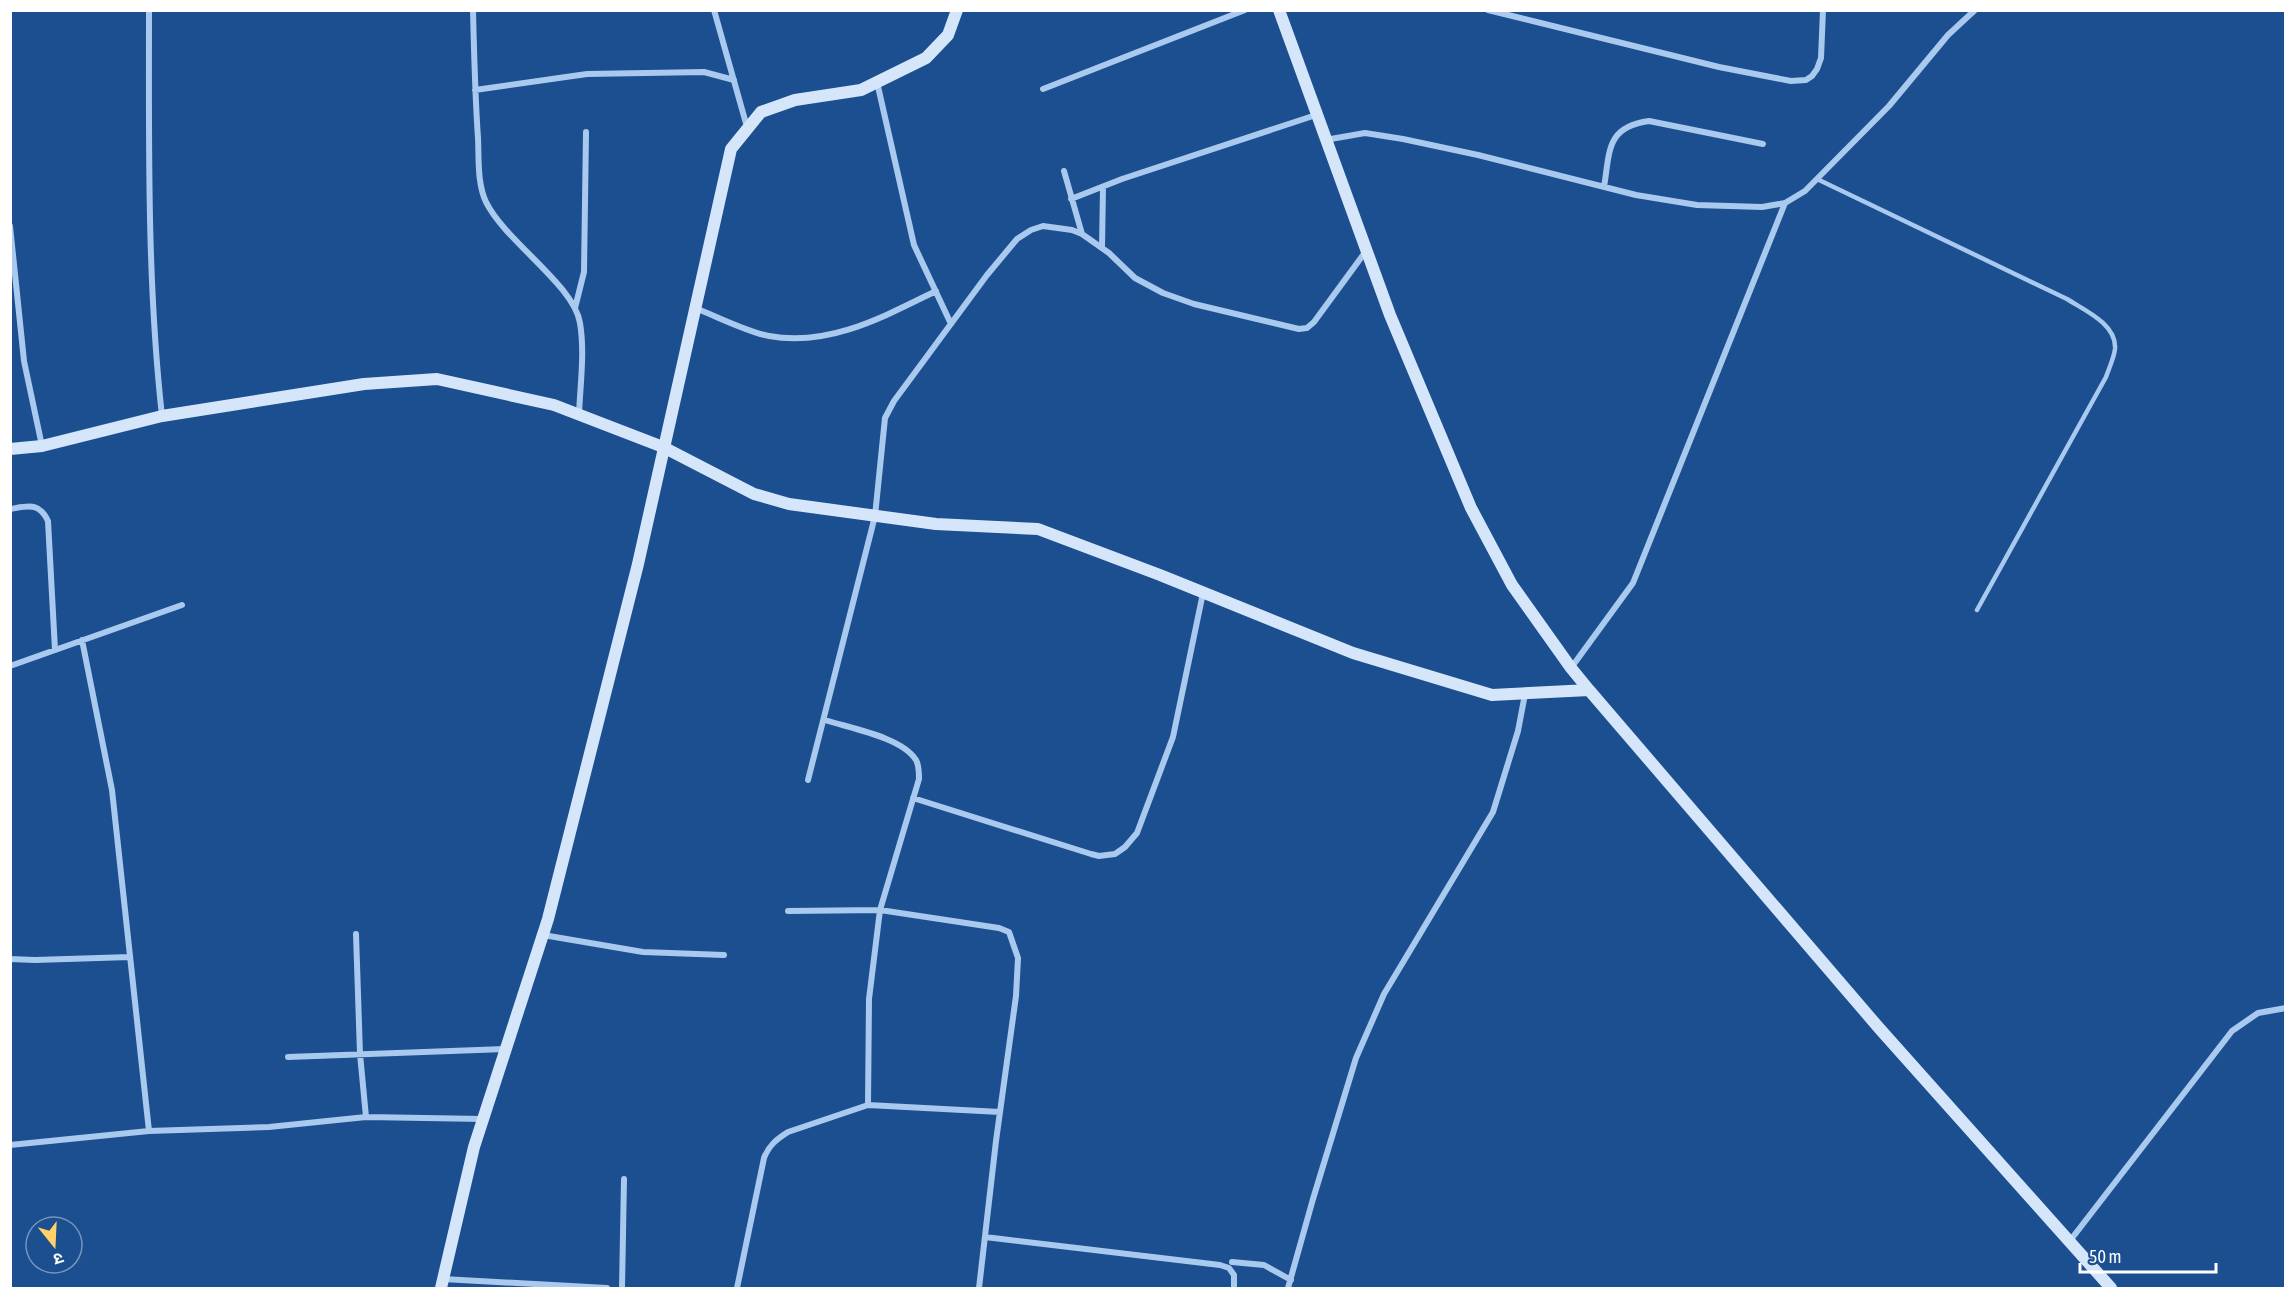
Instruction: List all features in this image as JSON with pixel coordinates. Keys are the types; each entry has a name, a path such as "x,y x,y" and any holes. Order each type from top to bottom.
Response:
{"street":[{"path":"149,10 149,251 155,352 162,416"},
{"path":"473,10 479,172 485,200 499,222 560,288 575,308 580,323 581,342 579,415"},
{"path":"714,10 748,128"},
{"path":"1043,89 1245,10"},
{"path":"1278,10 1390,315 1471,508 1512,585 1589,690 1879,1028 2111,1288"},
{"path":"1488,10 1719,67 1791,81 1806,80 1817,69 1821,58 1823,10"},
{"path":"1325,140 1365,133 1403,139 1478,155 1636,195 1697,206 1762,207 1785,203 1805,191 1888,106 1948,35 1975,10"},
{"path":"607,1288 442,1284 474,1147 542,935 638,564 731,149 760,112 795,100 861,90 926,58 948,35 960,12"},
{"path":"475,90 587,74 704,72 734,80"},
{"path":"877,82 914,245 951,324"},
{"path":"1071,199 1316,115"},
{"path":"1604,187 1612,143 1621,129 1633,123 1648,121 1762,144"},
{"path":"575,308 584,272 586,132"},
{"path":"1064,171 1082,234"},
{"path":"1102,248 1103,187"},
{"path":"1571,668 1633,583 1785,203"},
{"path":"10,226 24,361 42,446"},
{"path":"808,780 875,516 885,418 894,401 1017,239 1043,226 1072,230 1102,248 1135,278 1163,293 1194,304 1299,329 1307,328 1314,322 1366,250"},
{"path":"695,308 768,336 810,339 845,332 936,291"},
{"path":"10,449 42,446 162,416 364,384 437,379 554,405 663,447 754,494 789,504 936,524 1038,529 1203,592 1353,653 1492,695 1589,690"},
{"path":"10,509 38,507 48,521 55,650"},
{"path":"913,798 1099,856 1115,854 1125,847 1137,833 1173,737 1203,592"},
{"path":"10,666 182,605"},
{"path":"82,640 112,790 149,1131"},
{"path":"1288,1288 1312,1199 1356,1058 1384,994 1493,812 1518,731 1526,693"},
{"path":"825,720 886,739 905,748 916,760 918,768 919,779 880,910 869,999 868,1105"},
{"path":"788,911 880,910 999,928 1009,932 1018,958 1016,996 979,1288"},
{"path":"356,934 360,1054 366,1117"},
{"path":"542,935 643,952 724,955"},
{"path":"10,959 130,957"},
{"path":"2069,1242 2232,1031 2258,1013 2286,1008"},
{"path":"288,1057 505,1049"},
{"path":"737,1288 764,1158 769,1147 788,1132 868,1105 1000,1112"},
{"path":"10,1145 149,1131 269,1127 366,1117 483,1119"},
{"path":"622,1288 624,1179"},
{"path":"985,1237 1220,1265 1229,1268 1234,1275 1234,1288"},
{"path":"1232,1262 1264,1265 1291,1280"}],"lane":[{"path":"1816,179 2067,299 2096,316 2113,337 2115,349 2106,377 1977,610"}]}
